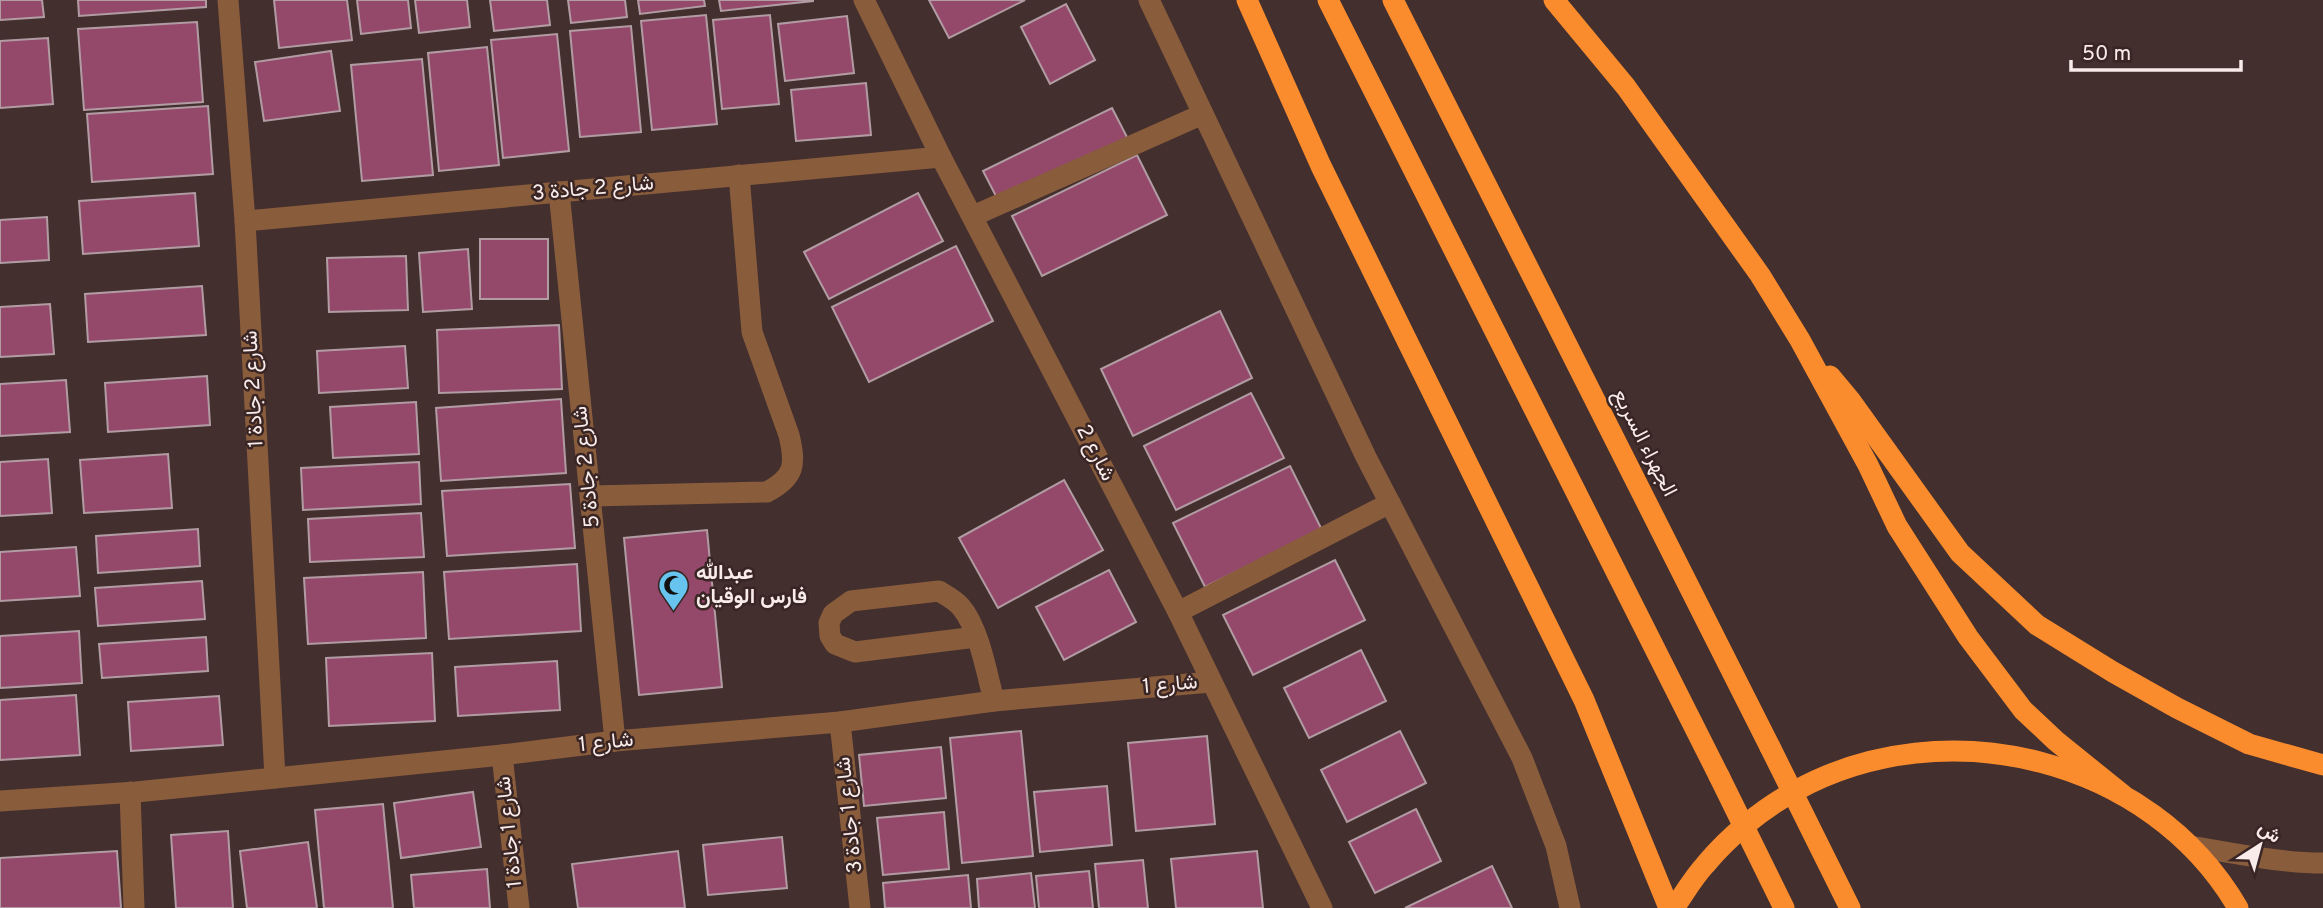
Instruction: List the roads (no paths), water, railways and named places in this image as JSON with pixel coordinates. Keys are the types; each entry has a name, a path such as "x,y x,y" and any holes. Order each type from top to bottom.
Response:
{"highway":[{"path":"1247,0 1321,166 1584,700 1671,908 1705,864 1747,824 1795,791 1849,767 1906,753 1965,750 2023,756 2079,774 2123,795 2144,808 2190,846 2229,891 2238,908"},
{"path":"1328,0 1784,908"},
{"name":"الجهراء السريع","path":"1393,0 1850,908"},
{"path":"1554,0 1626,87 1760,275 1800,340 1868,465 1897,526 1968,637 2023,710 2056,741 2123,795"},
{"path":"1800,340 1850,400 1960,553 2037,625 2177,708 2249,744 2323,765"}],"street":[{"name":"شارع 2 جادة 1","path":"228,0 246,221 275,778"},
{"name":"شارع 2","path":"864,0 941,157 1178,612 1322,908"},
{"path":"1149,0 1390,503 1522,758 1556,846 1570,908"},
{"path":"973,216 1203,114"},
{"name":"شارع 2 جادة 3","path":"246,221 941,157"},
{"path":"591,496 767,492 783,483 792,471 793,452 789,435 752,332 739,175"},
{"name":"شارع 2 جادة 5","path":"559,192 615,741"},
{"path":"1178,612 1390,503"},
{"path":"976,637 855,652 835,644 830,636 829,623 833,614 851,601 939,592 961,606 968,616 976,637 994,701"},
{"name":"شارع 1","path":"0,801 275,778 615,741 840,722 994,701 1211,682"},
{"name":"شارع 1 جادة 3","path":"840,722 860,908"},
{"name":"شارع 1 جادة 1","path":"502,755 519,908"},
{"path":"130,792 134,908"},
{"path":"2190,846 2303,863 2323,863"}],"place":[{"name":"عبدالله فارس الوقيان","path":"673,612"}]}
